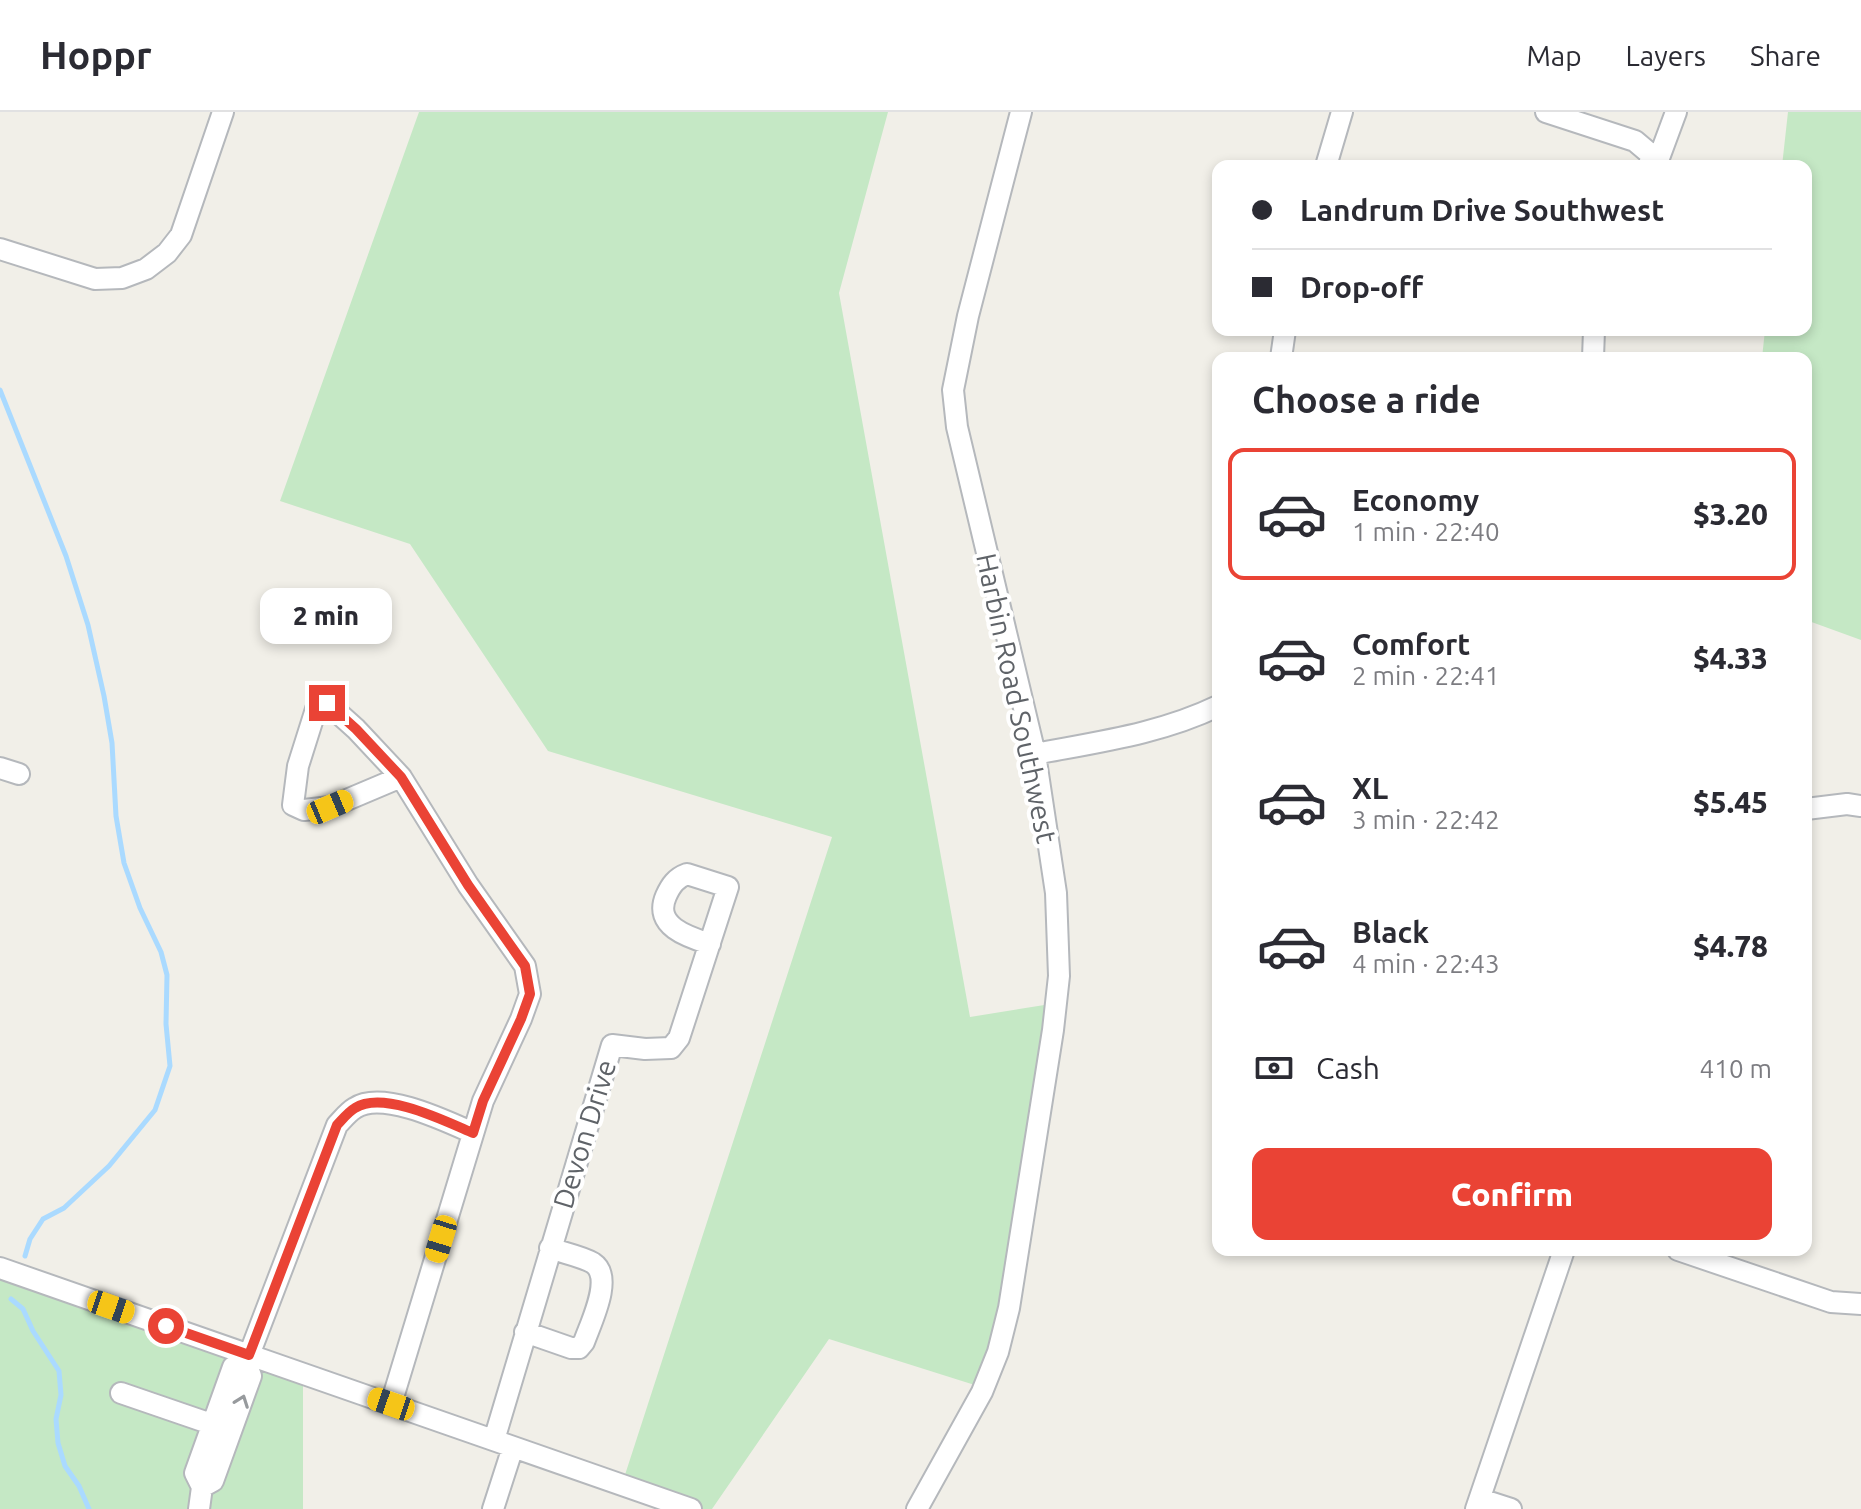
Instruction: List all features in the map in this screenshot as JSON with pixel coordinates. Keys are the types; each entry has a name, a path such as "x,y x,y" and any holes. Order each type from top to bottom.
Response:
{"street":[{"path":"0,249 95,279 122,278 146,269 167,253 181,235 223,112"},
{"name":"Harbin Road Southwest","path":"917,1509 982,1392 998,1352 1009,1308 1059,976 1056,893 1035,754 957,427 953,390 968,316 1021,112"},
{"path":"1328,160 1342,112"},
{"path":"1546,112 1635,141 1652,160"},
{"path":"1657,160 1676,112"},
{"path":"391,1404 483,1101 530,994 525,966 468,885 401,777 327,703 316,709 298,766 293,805 304,810 330,807 401,777"},
{"path":"1035,754 1149,732 1193,719 1212,709"},
{"path":"1812,808 1847,804 1861,806"},
{"name":"Devon Drive","path":"493,1509 525,1332 612,1045 671,1048 679,1038 710,944"},
{"path":"199,1509 202,1487 195,1473 222,1427 233,1367 247,1359 337,1125 356,1107 378,1101 426,1113 473,1133"},
{"path":"525,1332 579,1348 584,1342 603,1284 598,1268 592,1262 550,1248"},
{"path":"1511,1509 1478,1504 1562,1256"},
{"path":"1696,1256 1831,1302 1861,1304"},
{"path":"0,1268 247,1359 391,1404 691,1509"},
{"path":"121,1393 222,1427"}],"green space":[{"path":"419,112 888,112 839,293 970,1017 1057,1003 1006,1342 981,1387 829,1339 712,1509 703,1509 623,1481 832,837 548,751 410,544 280,501"},
{"path":"1788,112 1861,112 1861,640 1812,622 1812,352 1763,352 1764,336 1812,336 1812,160 1783,160"},
{"path":"0,1264 303,1373 303,1509 0,1509"}],"waterway":[{"path":"0,390 66,556 88,625 112,743 116,816 124,863 140,908 161,952 167,975 166,1024 170,1066 155,1110 109,1166 64,1208 43,1219 30,1239 25,1256"},
{"path":"11,1299 23,1309 59,1371 58,1443 65,1466 79,1486 89,1509"}],"route":[{"path":"166,1326 249,1355 337,1125 356,1107 378,1101 426,1113 473,1133 483,1101 530,994 525,966 468,885 401,777 327,703"}]}
